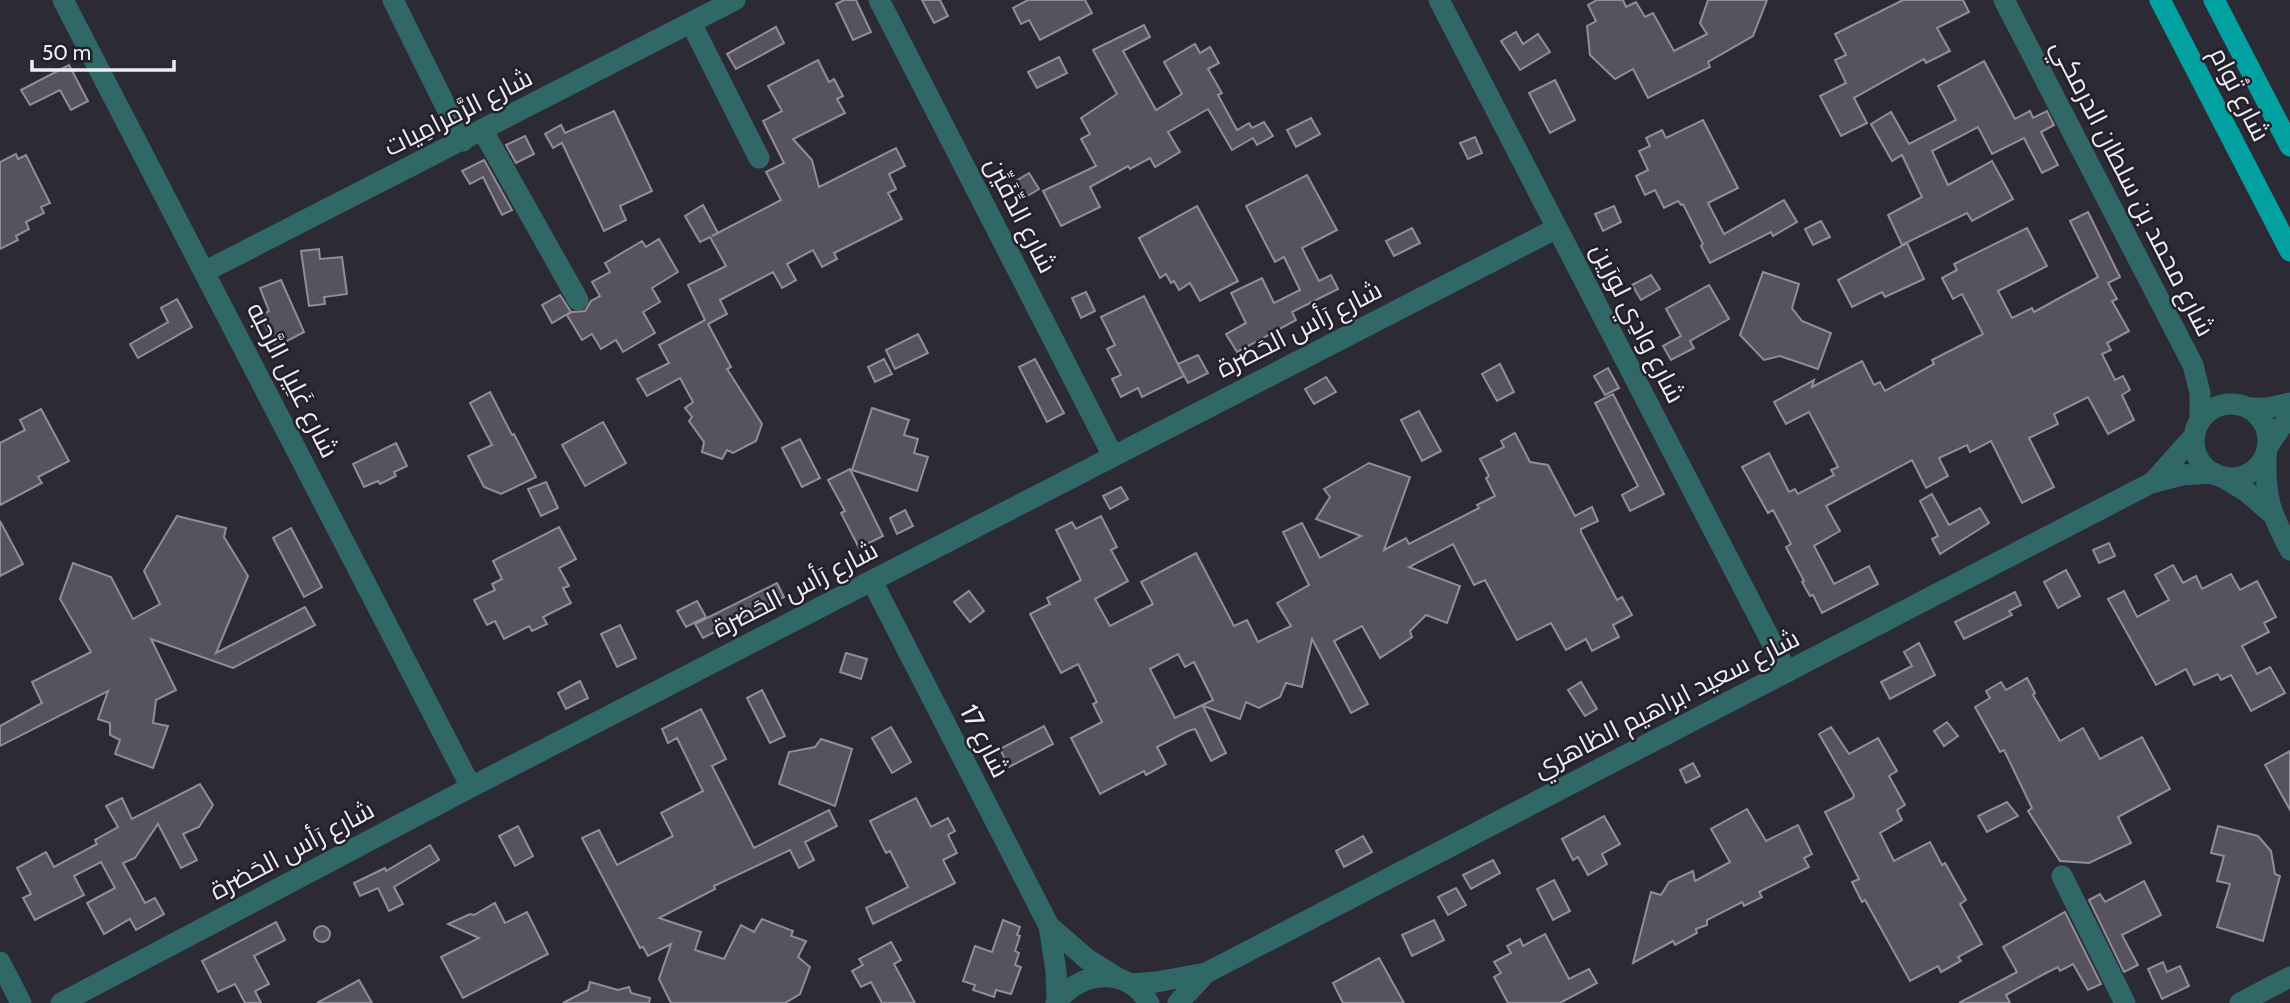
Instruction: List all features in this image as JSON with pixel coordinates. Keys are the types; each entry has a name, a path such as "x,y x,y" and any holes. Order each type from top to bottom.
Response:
{"main road":[{"name":"شارع تُوام","path":"2160,0 2289,250"},
{"name":"شارع تُوام","path":"2214,0 2290,146"}],"street":[{"name":"شارع غَلِيل الرَّحبه","path":"63,0 206,271 471,788"},
{"path":"393,0 463,141"},
{"name":"شارع الرَّمرامِيات","path":"206,271 735,0"},
{"name":"شارع الدِّفَيِّن","path":"879,0 1113,456"},
{"name":"شارع وادِي لورَين","path":"1439,0 1787,672"},
{"name":"شارع محمد بن سلطان الدرمكي","path":"2004,0 2193,365 2200,393 2197,428"},
{"path":"2225,0 2231,32"},
{"path":"691,23 759,158"},
{"path":"483,131 578,300"},
{"name":"شارع رَأس الحَضرة","path":"61,1003 471,788 1557,228"},
{"name":"شارع محمد بن سلطان الدرمكي","path":"2193,365 2215,387 2244,406"},
{"path":"2270,512 2247,492 2218,475 2198,457 2195,446 2197,428 2218,406 2268,408 2290,403"},
{"path":"2244,406 2257,414 2268,434 2266,483 2270,512 2290,550"},
{"path":"2218,475 2232,478 2252,471 2281,427 2290,419"},
{"name":"شارع سعيد ابراهيم الظاهري","path":"2151,483 2174,460 2197,428"},
{"name":"شارع سعيد ابراهيم الظاهري","path":"1057,1002 1065,991 1076,983 1102,975 1124,980 1156,982 1206,973 2151,483 2182,475 2218,475"},
{"name":"شارع 17","path":"872,581 1049,926 1056,971 1057,1002"},
{"path":"2062,876 2125,1003"},
{"name":"شارع 17","path":"1049,926 1081,954 1144,995 1149,1003"},
{"path":"0,962 22,1003"},
{"name":"شارع سعيد ابراهيم الظاهري","path":"1178,1003 1206,973"},
{"path":"2240,1003 2290,977"}],"building":[{"path":"844,0 856,0 871,32 853,40 836,4"},
{"path":"922,0 940,0 948,16 934,23"},
{"path":"1028,0 1085,0 1092,13 1040,40 1029,20 1021,24 1013,8"},
{"path":"1597,0 1623,0 1626,7 1636,2 1645,17 1653,13 1674,51 1707,34 1700,23 1708,0 1767,0 1753,36 1708,62 1710,67 1648,98 1633,69 1615,79 1590,55 1587,26 1596,21 1588,5"},
{"path":"1903,0 1963,0 1969,12 1937,28 1950,51 1926,63 1924,59 1854,98 1867,123 1841,136 1820,96 1846,83 1835,60 1846,55 1835,34"},
{"path":"1144,25 1150,37 1123,51 1156,110 1182,94 1164,62 1195,44 1200,53 1210,47 1219,63 1208,69 1222,93 1218,95 1237,130 1249,123 1252,128 1264,122 1273,136 1257,145 1253,138 1232,150 1208,109 1168,132 1180,152 1155,167 1150,158 1130,169 1128,166 1090,187 1100,207 1061,226 1043,191 1096,166 1081,139 1090,134 1081,118 1117,94 1093,50"},
{"path":"776,27 784,43 736,69 727,54"},
{"path":"1516,32 1523,44 1538,34 1550,52 1520,70 1501,41"},
{"path":"1059,57 1067,73 1037,88 1028,72"},
{"path":"818,60 829,82 834,79 843,96 837,99 845,113 793,139 812,160 819,187 896,148 905,166 889,174 896,189 888,193 902,219 834,253 837,259 822,267 813,250 787,264 796,280 782,288 773,272 720,300 727,314 708,324 731,367 727,369 762,424 756,441 733,453 727,450 722,459 702,452 704,442 689,421 692,417 685,408 693,402 680,378 647,396 637,379 669,363 659,345 705,320 688,285 726,266 710,237 700,242 685,216 703,205 718,233 781,200 766,172 784,163 763,121 782,111 768,86"},
{"path":"1984,61 2015,119 2030,111 2033,118 2047,111 2054,125 2041,132 2058,165 2042,173 2024,138 1992,154 1978,127 1932,151 1948,185 1992,161 2013,199 1972,221 1967,213 1902,245 1888,215 1922,197 1902,155 1892,161 1871,124 1891,112 1909,144 1956,120 1938,86"},
{"path":"69,65 88,101 71,110 60,90 30,105 21,90"},
{"path":"1555,80 1575,120 1550,133 1529,93"},
{"path":"614,111 652,191 620,206 626,220 604,231 562,143 553,148 545,134 561,125 565,133"},
{"path":"1311,118 1320,134 1296,147 1287,130"},
{"path":"1703,120 1738,188 1708,203 1724,234 1784,200 1797,222 1773,236 1771,232 1710,263 1683,204 1678,201 1664,208 1655,190 1645,195 1636,176 1648,170 1639,151 1650,146 1646,138 1662,130 1666,138"},
{"path":"525,136 534,154 516,163 506,145"},
{"path":"1475,137 1482,153 1468,159 1460,143"},
{"path":"16,154 18,159 26,155 50,203 41,207 44,213 26,222 29,229 16,236 18,240 0,249 0,162"},
{"path":"484,160 512,210 502,215 483,177 470,184 462,171"},
{"path":"1029,173 1039,189 1026,197 1016,181"},
{"path":"1307,175 1337,230 1302,248 1319,281 1331,275 1338,289 1292,312 1296,320 1237,352 1226,334 1246,323 1231,293 1262,278 1274,303 1300,290 1284,257 1275,262 1246,206"},
{"path":"1197,206 1238,281 1200,301 1190,283 1179,290 1166,274 1160,278 1139,238"},
{"path":"1614,206 1621,222 1603,231 1595,214"},
{"path":"2088,212 2120,277 2108,283 2117,299 2112,301 2129,331 2107,343 2111,350 2102,354 2115,380 2123,376 2130,390 2122,395 2134,420 2108,434 2088,397 2054,414 2058,424 2029,438 2054,487 2022,503 1991,441 1970,452 1967,445 1939,458 1948,476 1926,488 1912,460 1826,506 1840,531 1814,546 1834,584 1869,566 1878,584 1822,613 1813,595 1810,596 1802,582 1804,581 1786,547 1791,544 1773,510 1768,513 1742,467 1769,453 1789,492 1795,489 1798,494 1834,475 1831,470 1838,467 1809,412 1786,424 1774,402 1814,380 1812,387 1862,361 1874,385 1880,382 1885,391 1934,364 1932,360 1983,334 1962,294 1953,299 1942,278 1957,270 1954,264 2027,228 2047,266 1998,291 2012,318 2032,308 2034,312 2098,277 2070,221"},
{"path":"1821,221 1830,237 1813,245 1805,229"},
{"path":"1412,228 1420,243 1394,256 1386,241"},
{"path":"659,239 678,272 652,288 660,302 643,312 655,333 623,352 616,340 601,349 592,334 582,340 567,315 585,311 591,301 600,296 592,282 610,272 605,263 642,241 646,247"},
{"path":"1907,243 1924,279 1885,297 1882,292 1852,307 1838,280"},
{"path":"319,249 320,259 342,257 347,294 324,297 325,304 309,306 301,251"},
{"path":"1763,272 1799,284 1792,308 1802,321 1831,333 1818,369 1780,356 1764,360 1740,335"},
{"path":"1651,275 1660,289 1641,300 1632,285"},
{"path":"281,280 304,332 276,347 260,316 269,311 260,288"},
{"path":"1709,285 1729,319 1690,341 1694,348 1671,360 1663,346 1681,336 1666,309"},
{"path":"1086,292 1095,311 1081,318 1072,298"},
{"path":"560,295 571,312 552,323 542,305"},
{"path":"1144,296 1184,376 1142,397 1138,388 1121,397 1112,379 1121,375 1107,349 1115,345 1101,317"},
{"path":"177,299 192,327 138,358 130,344 168,322 161,308"},
{"path":"918,334 928,353 895,369 886,350"},
{"path":"1198,355 1208,373 1188,383 1178,364"},
{"path":"884,359 892,374 875,382 868,367"},
{"path":"1035,359 1064,413 1047,422 1019,367"},
{"path":"1500,364 1514,392 1497,401 1482,374"},
{"path":"1608,368 1619,388 1605,395 1594,376"},
{"path":"1326,377 1336,392 1314,404 1305,389"},
{"path":"490,392 536,477 501,494 484,487 468,456 492,445 470,403"},
{"path":"1613,394 1664,494 1630,511 1622,495 1638,486 1595,403"},
{"path":"872,408 909,420 904,435 918,439 914,453 928,457 917,491 852,470"},
{"path":"41,409 69,461 38,477 42,483 0,505 0,443 25,430 20,420"},
{"path":"1419,411 1441,451 1422,461 1401,420"},
{"path":"603,422 626,463 585,486 562,445"},
{"path":"1515,433 1530,462 1548,465 1575,516 1592,507 1598,521 1581,529 1581,532 1617,600 1622,597 1632,615 1613,625 1619,637 1592,651 1586,639 1566,650 1551,623 1517,640 1485,580 1474,585 1453,544 1409,567 1460,586 1447,623 1426,615 1410,631 1412,637 1380,658 1362,626 1334,641 1368,704 1351,713 1312,639 1302,687 1286,683 1280,697 1259,708 1246,702 1240,719 1203,706 1226,753 1211,761 1195,729 1188,731 1157,747 1166,764 1146,775 1144,771 1100,794 1071,738 1102,722 1093,704 1097,702 1078,664 1061,673 1030,614 1050,604 1047,598 1081,580 1056,530 1072,522 1076,529 1101,516 1117,547 1111,550 1128,581 1095,599 1110,626 1153,604 1141,582 1196,553 1234,626 1247,620 1258,642 1291,626 1277,603 1309,585 1283,532 1302,523 1320,558 1361,536 1316,519 1330,497 1324,489 1369,463 1410,477 1384,550 1406,538 1409,544 1479,508 1477,505 1495,496 1480,459 1504,447 1501,441","holes":["1178,654 1185,667 1194,662 1213,700 1175,718 1150,669"]},
{"path":"800,439 820,478 802,487 782,448"},
{"path":"396,443 407,466 394,472 396,476 380,484 378,481 364,487 353,464"},
{"path":"850,469 883,536 859,548 841,513 845,511 828,480"},
{"path":"546,482 558,508 541,516 528,489"},
{"path":"1121,487 1128,499 1110,509 1103,496"},
{"path":"1932,494 1949,525 1980,508 1989,523 1940,554 1932,539 1938,536 1920,501"},
{"path":"905,510 913,526 897,534 890,518"},
{"path":"177,516 226,528 224,537 248,576 216,653 305,607 315,625 233,668 151,639 176,690 156,700 153,723 168,726 153,768 115,754 120,740 110,735 110,723 98,719 108,691 0,746 0,726 42,703 32,682 91,652 60,599 73,563 111,577 133,619 160,604 144,571"},
{"path":"0,521 23,564 0,576"},
{"path":"559,527 576,559 559,568 569,586 563,588 571,603 543,617 547,624 532,631 529,626 504,639 495,621 487,625 474,600 495,590 492,584 502,579 493,561"},
{"path":"291,528 322,587 304,597 273,538"},
{"path":"2109,543 2115,556 2099,563 2093,550"},
{"path":"2173,565 2183,583 2196,576 2202,589 2231,574 2240,590 2257,581 2276,617 2264,623 2269,632 2242,646 2257,674 2270,667 2285,693 2251,711 2231,675 2221,680 2218,674 2194,685 2186,669 2156,685 2108,599 2124,591 2137,617 2169,600 2155,575"},
{"path":"2066,570 2080,596 2058,608 2044,582"},
{"path":"777,583 784,597 703,638 695,624"},
{"path":"969,591 984,611 970,622 954,602"},
{"path":"2015,592 2021,605 2009,611 2012,615 1964,639 1955,622"},
{"path":"697,601 706,617 686,627 677,611"},
{"path":"620,625 636,658 617,667 601,634"},
{"path":"1919,643 1935,675 1890,699 1881,682 1912,666 1904,652"},
{"path":"846,653 867,659 861,679 840,672"},
{"path":"2027,678 2035,693 2033,695 2060,741 2083,728 2100,759 2142,737 2170,789 2118,817 2131,843 2089,863 2060,861 2028,811 2032,808 2004,750 2000,752 1975,707 1990,698 1986,691 2001,682 2006,690"},
{"path":"580,681 588,698 566,709 558,693"},
{"path":"1581,682 1597,709 1585,716 1568,690"},
{"path":"762,690 785,736 770,743 747,698"},
{"path":"701,709 726,759 712,766 754,848 829,810 837,826 805,842 814,860 799,868 790,850 714,886 715,889 659,918 701,932 695,950 724,959 741,925 754,932 762,919 793,931 791,936 806,941 798,957 810,967 800,994 785,1003 671,1003 659,979 671,944 648,956 643,947 640,948 582,838 599,830 617,865 673,836 661,813 703,791 677,738 668,743 662,729"},
{"path":"1947,722 1958,736 1944,746 1934,731"},
{"path":"1044,726 1053,744 1009,767 1000,749"},
{"path":"891,727 911,762 892,773 872,738"},
{"path":"1831,727 1849,754 1878,738 1897,771 1889,776 1905,805 1897,810 1902,820 1880,833 1894,861 1930,842 1966,900 1960,904 1982,944 1958,957 1961,961 1941,972 1938,966 1910,981 1865,900 1862,902 1852,882 1859,879 1825,812 1854,795 1819,734"},
{"path":"821,739 852,749 835,806 779,784 789,752 815,747"},
{"path":"2290,751 2290,810 2265,765"},
{"path":"1693,763 1700,776 1686,783 1680,770"},
{"path":"200,784 213,805 199,827 183,834 197,860 181,868 158,824 135,858 123,863 145,903 155,898 164,914 136,930 130,919 104,934 87,903 115,888 101,862 74,876 84,895 35,920 23,898 31,894 17,868 46,852 54,867 97,844 95,840 118,827 106,806 122,798 132,819"},
{"path":"916,798 931,827 948,818 955,831 948,835 957,853 943,860 955,883 873,924 866,908 908,887 890,851 886,853 870,821"},
{"path":"2007,802 2018,816 1987,832 1978,816"},
{"path":"1747,809 1766,841 1798,825 1812,854 1804,858 1809,867 1759,892 1762,897 1744,906 1742,902 1707,920 1707,925 1696,929 1697,933 1675,945 1673,941 1633,963 1651,892 1661,895 1669,882 1693,871 1695,881 1730,862 1711,829"},
{"path":"1604,816 1620,844 1602,854 1607,864 1588,875 1578,857 1573,860 1562,839"},
{"path":"518,826 533,856 515,866 499,836"},
{"path":"2218,826 2258,836 2271,851 2275,874 2280,876 2263,941 2217,927 2230,884 2217,881 2224,856 2211,853"},
{"path":"1363,836 1372,852 1344,867 1336,851"},
{"path":"430,845 439,860 394,887 403,904 389,911 378,888 360,896 354,883 385,868 386,871"},
{"path":"1493,860 1500,873 1471,889 1463,875"},
{"path":"1554,880 1570,911 1553,920 1537,889"},
{"path":"2144,881 2161,915 2122,935 2138,965 2124,972 2089,900 2100,894 2105,902"},
{"path":"1456,888 1466,905 1448,915 1438,897"},
{"path":"495,903 505,923 527,912 548,954 463,998 441,957 479,938 448,924 470,914 474,915"},
{"path":"2065,912 2101,984 2088,990 2073,964 2060,971 2058,967 2006,995 2010,1003 1959,1003 2017,972 2003,947"},
{"path":"1003,920 1020,927 1015,951 1019,953 1015,965 1021,967 1011,994 996,990 994,997 973,990 975,985 963,981 975,946 992,952"},
{"path":"1434,920 1444,940 1412,956 1402,935"},
{"path":"276,922 285,940 254,956 269,984 255,991 261,1003 245,1003 235,984 218,992 202,961"},
{"path":"322,926 328,928 328,940 322,942 316,940 314,934 316,928"},
{"path":"1545,934 1569,979 1589,969 1597,983 1560,1003 1508,1003 1494,977 1501,973 1494,962 1511,953 1507,946 1520,939 1523,946"},
{"path":"891,942 901,960 894,964 915,1003 882,1003 871,982 861,987 852,971 863,965 859,959"},
{"path":"1379,958 1404,1003 1343,1003 1333,983"},
{"path":"2163,962 2167,972 2180,966 2189,986 2162,999 2148,969"},
{"path":"359,980 372,1003 317,1003"},
{"path":"590,982 618,990 629,987 631,993 650,998 649,1003 563,1003 588,990"}]}
